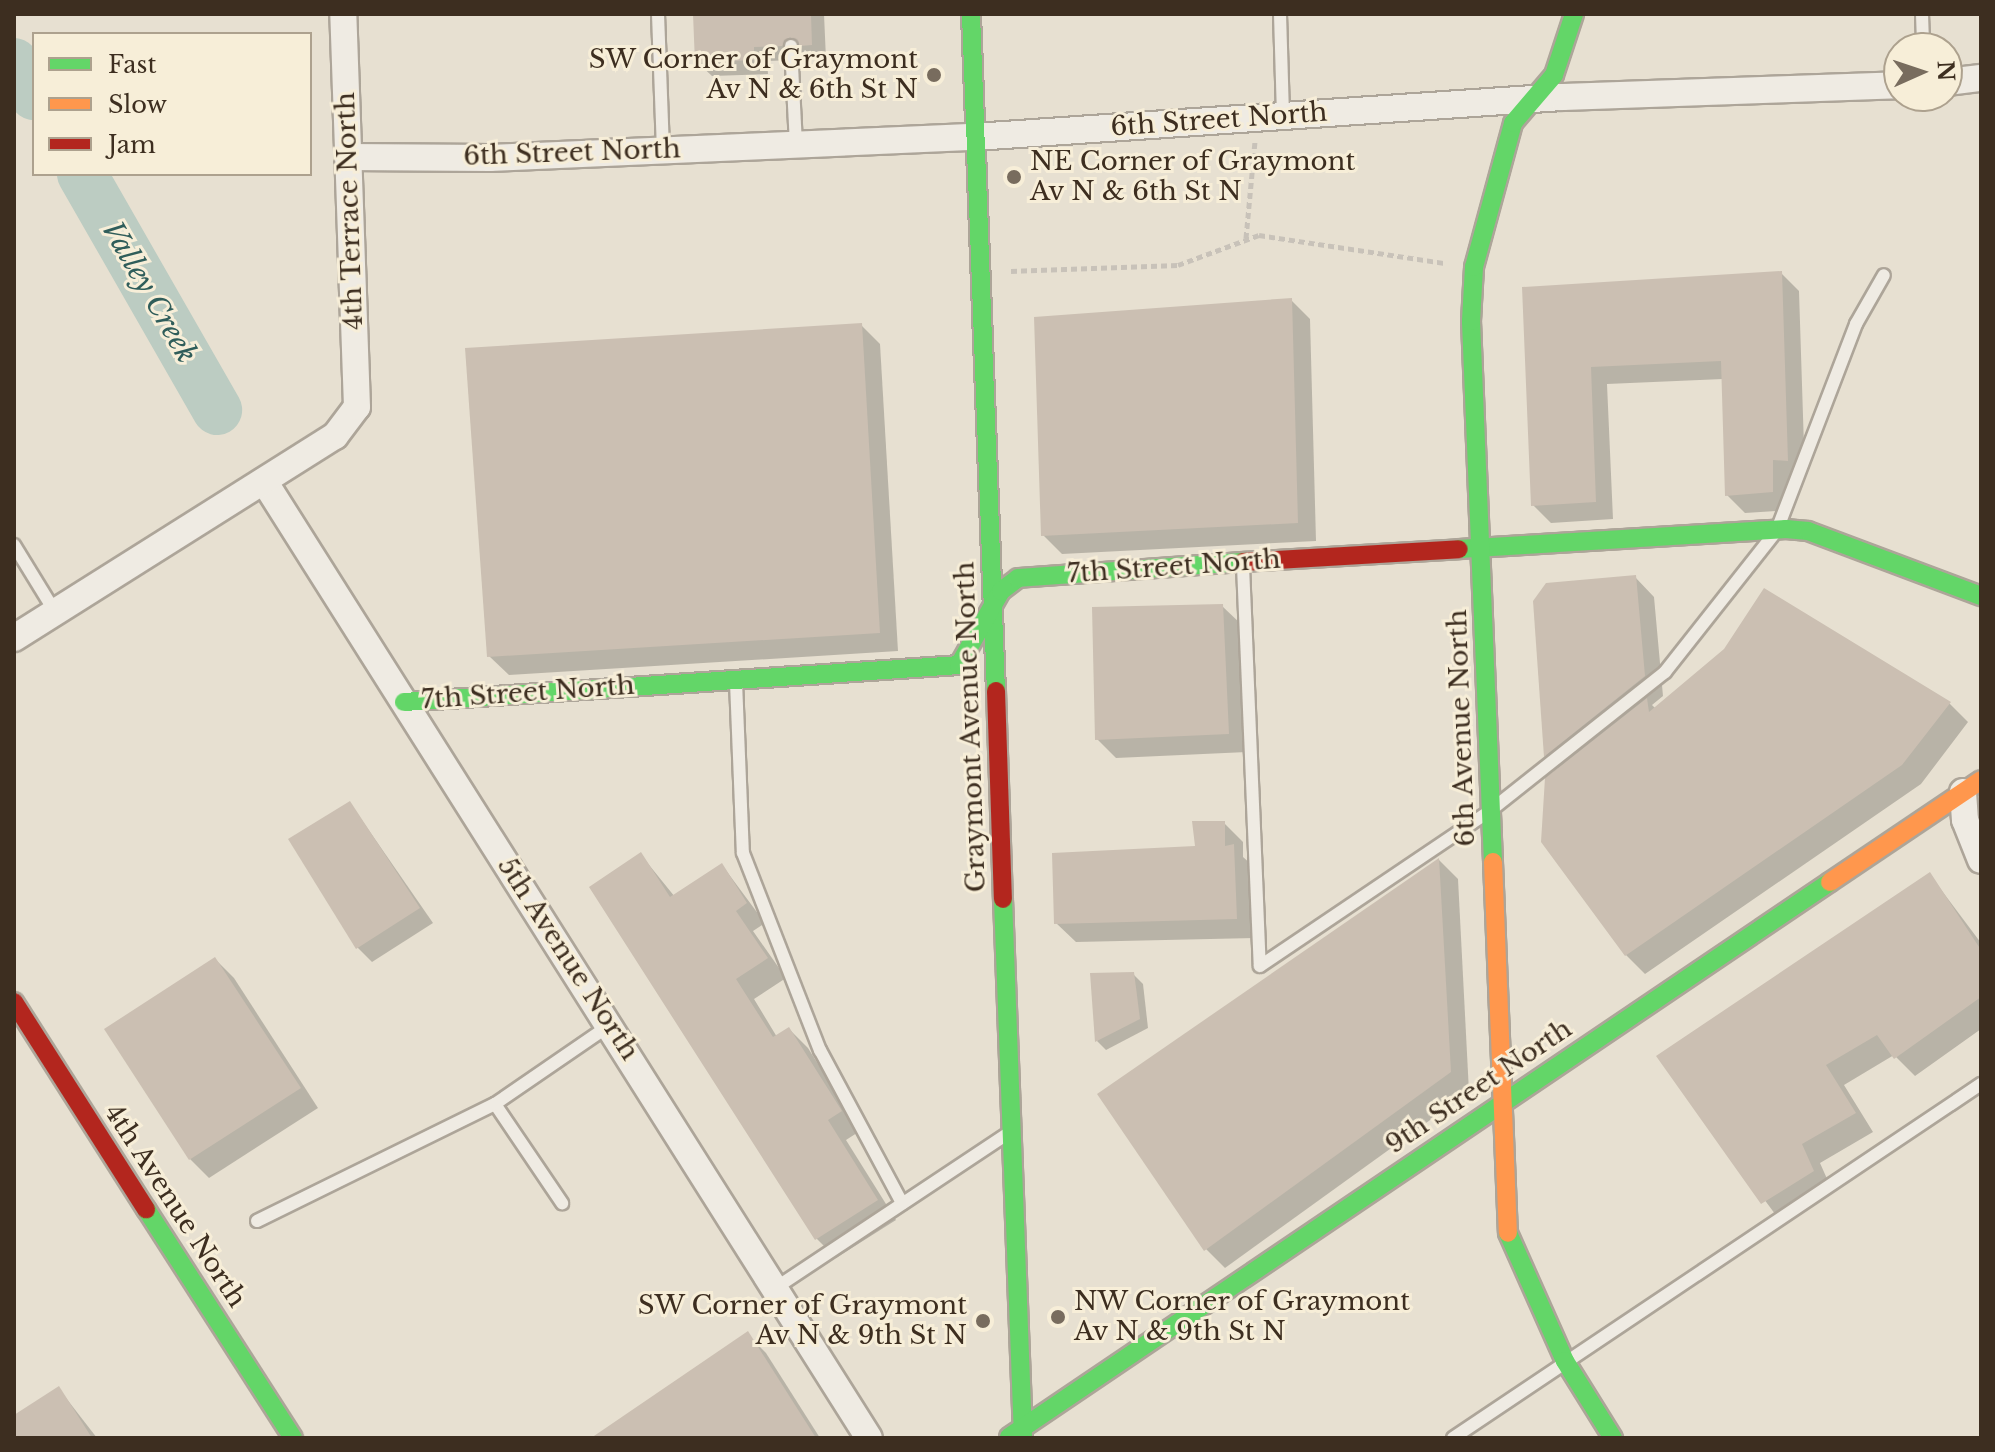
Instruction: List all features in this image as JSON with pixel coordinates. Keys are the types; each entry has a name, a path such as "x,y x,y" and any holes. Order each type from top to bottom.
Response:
{"street":[{"name":"4th Terrace North","path":"264,481 335,436 357,407 343,14"},
{"name":"Graymont Avenue North","path":"971,14 1012,1131 1017,1435"},
{"name":"6th Avenue North","path":"1574,14 1554,75 1513,123 1474,267 1471,321 1500,1103 1508,1239 1565,1361 1613,1438"},
{"name":"6th Street North","path":"348,157 490,158 975,137 1533,99 1883,86"},
{"path":"14,638 264,481"},
{"name":"5th Avenue North","path":"264,481 777,1287 869,1438"},
{"name":"7th Street North","path":"404,702 959,665 993,606 1018,578 1243,562 1777,530 1808,531 1981,596"},
{"path":"1973,779 1965,820 1981,860"},
{"name":"9th Street North","path":"1017,1435 1973,779"},
{"name":"4th Avenue North","path":"14,1002 293,1438"}],"lane":[{"path":"658,14 663,150"},
{"path":"1270,115 1280,14"},
{"path":"791,46 796,145"},
{"path":"1243,562 1260,966 1491,810 1665,672 1777,530 1856,324 1884,275"},
{"path":"14,545 55,612"},
{"path":"735,678 743,853 820,1050 902,1203"},
{"path":"257,1221 495,1104 610,1025"},
{"path":"1453,1438 1981,1084"},
{"path":"495,1104 562,1203"},
{"path":"777,1287 1012,1131"}],"path":[{"path":"1246,238 1270,115"},
{"path":"980,272 1178,265 1259,235 1474,267"}],"building":[{"path":"693,14 811,14 812,45 800,46 790,37 782,46 754,47 754,60 695,63"},
{"path":"1782,271 1788,461 1773,460 1773,492 1725,496 1721,361 1591,367 1596,502 1531,506 1522,287"},
{"path":"1292,298 1298,523 1041,536 1034,317"},
{"path":"862,323 880,633 487,657 465,348"},
{"path":"1636,575 1645,676 1544,757 1533,601 1546,583"},
{"path":"1764,588 1951,702 1902,765 1625,956 1541,842 1545,778 1647,698 1649,712 1724,649"},
{"path":"1223,604 1229,734 1095,740 1092,607"},
{"path":"350,801 420,908 356,949 288,839"},
{"path":"1192,821 1225,821 1225,846 1234,844 1237,919 1054,924 1052,853 1195,846"},
{"path":"641,852 670,897 722,863 747,903 736,911 768,958 736,979 773,1037 789,1027 842,1111 828,1120 878,1200 815,1240 589,887"},
{"path":"1439,858 1451,1072 1204,1251 1097,1094"},
{"path":"1930,872 1981,950 1981,997 1894,1059 1877,1035 1826,1065 1856,1113 1802,1144 1814,1171 1761,1204 1656,1056"},
{"path":"215,957 301,1088 189,1160 104,1029"},
{"path":"1134,972 1140,1019 1095,1042 1090,973"},
{"path":"748,1331 816,1438 591,1438"},
{"path":"59,1386 92,1438 14,1438 14,1415"}],"waterway":[{"name":"Valley Creek","path":"14,63 32,92"},
{"name":"Valley Creek","path":"83,176 217,410"}],"traffic: fast":[{"path":"971,14 996,691"},
{"path":"1493,862 1471,321 1474,267 1513,123 1554,75 1574,14"},
{"path":"1459,549 1786,529 1808,531 1981,596"},
{"path":"404,702 959,665 1001,591 1018,578 1243,562"},
{"path":"1009,1437 1830,882"},
{"path":"1003,899 1023,1438"},
{"path":"146,1209 293,1438"},
{"path":"1508,1233 1565,1361 1613,1438"}],"traffic: slow":[{"path":"1830,882 1981,780"},
{"path":"1493,862 1508,1233"}],"traffic: jam":[{"path":"1243,562 1459,549"},
{"path":"996,691 1003,899"},
{"path":"14,1002 146,1209"}],"place":[{"name":"SW Corner of Graymont Av N & 6th St N","path":"934,75"},
{"name":"NE Corner of Graymont Av N & 6th St N","path":"1014,177"},
{"name":"NW Corner of Graymont Av N & 9th St N","path":"1058,1317"},
{"name":"SW Corner of Graymont Av N & 9th St N","path":"983,1321"}]}
